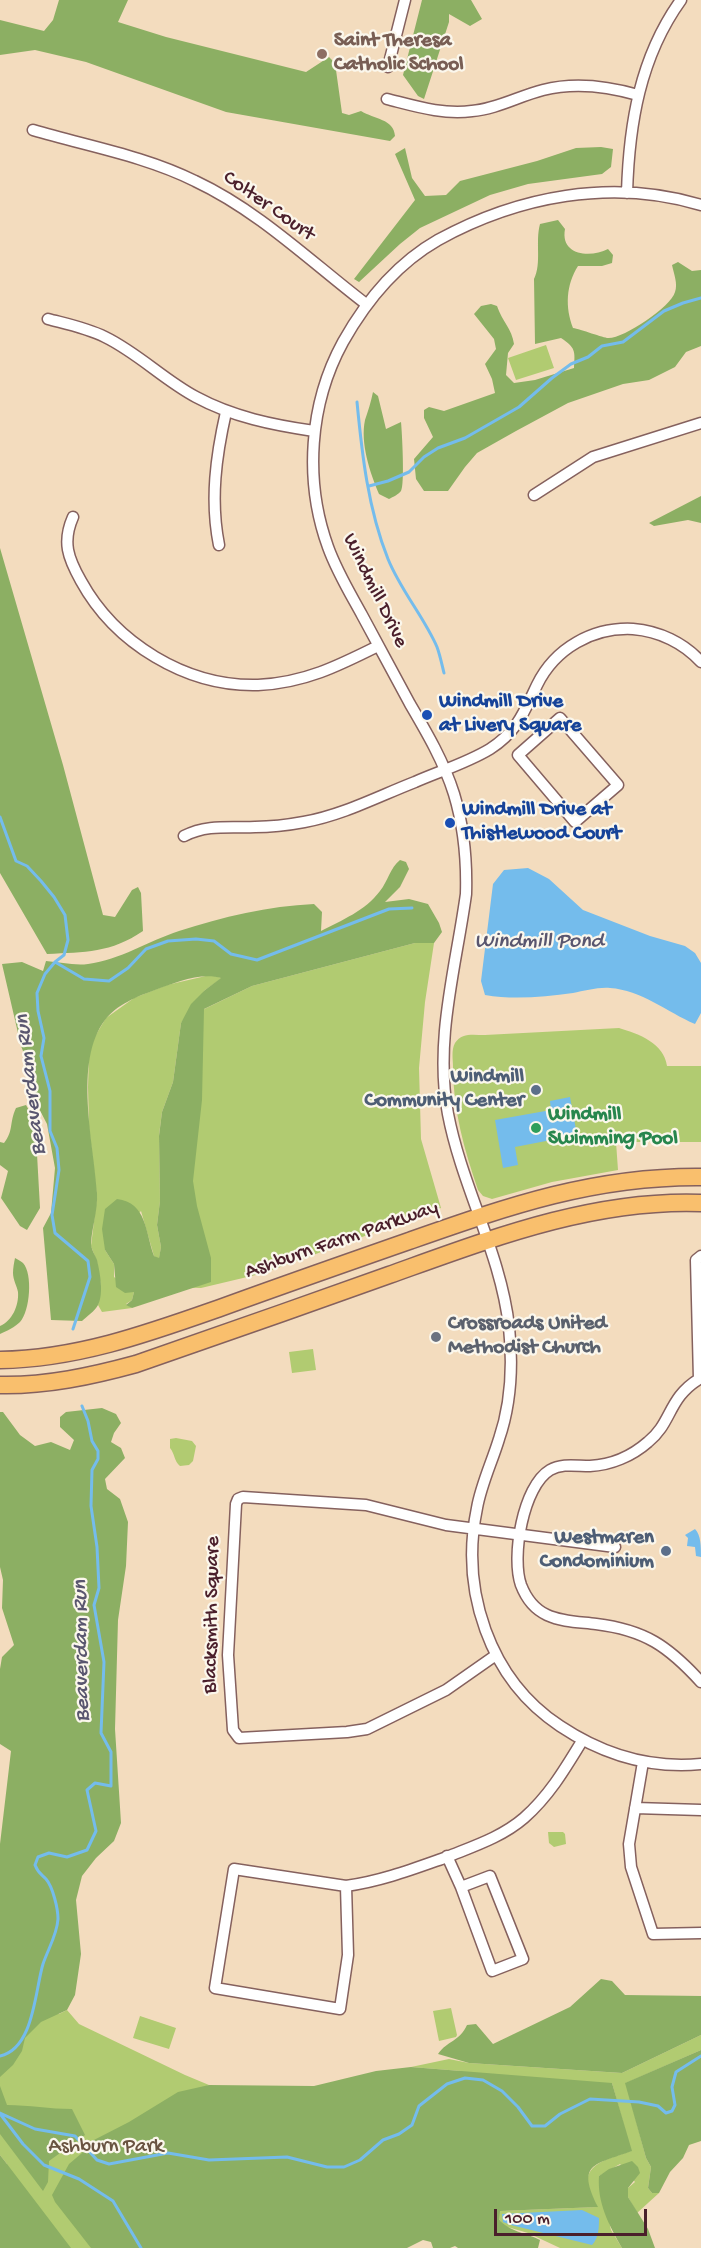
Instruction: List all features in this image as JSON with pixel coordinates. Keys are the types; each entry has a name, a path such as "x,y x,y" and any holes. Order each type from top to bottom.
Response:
{"main road":[{"name":"Ashburn Farm Parkway","path":"0,1360 64,1354 123,1341 527,1201 596,1185 640,1179 701,1178"},
{"path":"0,1385 36,1384 136,1364 486,1240 568,1216 640,1205 701,1203"}],"street":[{"path":"388,67 405,0"},
{"path":"627,193 630,139 638,95 659,35 681,0"},
{"path":"387,99 436,111 456,112 475,111 541,90 576,86 608,88 638,95"},
{"name":"Colter Court","path":"33,130 158,165 222,195 259,220 366,304"},
{"name":"Windmill Drive","path":"701,205 676,199 627,193 574,194 525,204 476,220 434,243 406,262 366,304 332,365 321,397 314,431 314,478 327,546 344,583 445,769 462,822 467,874 446,1028 443,1069 453,1136 505,1300 511,1369 505,1419 477,1506 472,1563 478,1608 496,1655 516,1685 544,1716 582,1741 629,1759 666,1765 701,1764"},
{"path":"48,319 78,326 104,336 120,345 162,377 226,412 277,426 314,431"},
{"path":"219,545 215,514 215,469 226,412"},
{"path":"534,495 593,457 701,423"},
{"path":"73,517 67,531 67,550 75,571 91,598 107,618 137,646 178,669 213,680 232,683 258,685 282,683 307,679 378,646"},
{"path":"184,836 197,830 213,827 281,826 323,818 482,753 504,739 524,715 537,684 552,662 577,641 592,635 626,629 651,632 681,644 701,662"},
{"path":"504,739 575,822 618,785 560,718 518,755"},
{"path":"701,1256 696,1260 700,1380 680,1393 659,1431 640,1449 601,1465 569,1465 549,1470 538,1480 530,1494 520,1535 519,1578 526,1597 534,1608 548,1616 619,1627 649,1637 672,1654 701,1682"},
{"name":"Blacksmith Square","path":"496,1655 446,1690 367,1729 244,1738 236,1735 233,1730 228,1655 238,1499 243,1497 351,1503 446,1525 615,1547"},
{"path":"346,1886 348,1955 340,2009 215,1989 234,1869 346,1886 384,1879 447,1857 490,1840 526,1816 550,1790 582,1741"},
{"path":"643,1762 629,1834 631,1867 653,1934 701,1933"},
{"path":"635,1808 701,1810"},
{"path":"447,1857 492,1971 523,1959 490,1876 460,1887"}],"green space":[{"path":"59,0 128,0 118,22 166,37 306,72 329,57 335,63 342,113 349,115 361,111 382,120 391,126 395,136 390,141 226,112 86,62 35,50 0,55 0,20 44,31 53,20"},
{"path":"422,0 471,0 482,19 470,26 449,14 449,22 424,99 418,96 403,75"},
{"path":"405,148 412,178 425,196 446,195 460,181 537,161 576,148 613,149 611,167 602,174 528,184 490,195 420,228 359,282 354,279 415,200 395,154"},
{"path":"558,220 565,229 567,245 572,250 586,254 608,249 613,255 612,263 602,266 578,266 574,273 568,296 573,328 608,338 635,328 665,306 672,298 676,286 672,265 678,262 692,271 701,270 701,346 686,352 675,367 649,380 623,384 568,403 477,453 448,491 424,491 416,479 414,459 433,437 424,418 424,410 429,407 444,411 495,393 485,364 496,349 494,339 474,314 481,306 491,304 497,306 511,334 514,344 508,353 506,375 514,383 535,380 574,368 574,350 561,338 535,344 534,279 538,266 540,224"},
{"path":"546,345 554,368 516,380 508,358"},
{"path":"373,392 378,396 386,429 401,422 402,487 400,492 389,499 379,494 365,448 365,420"},
{"path":"701,496 701,523 688,520 654,526 649,523"},
{"path":"0,548 63,765 103,915 115,917 132,890 138,887 141,893 143,931 120,944 86,952 47,954 0,873"},
{"path":"400,860 406,862 409,869 400,887 385,902 409,899 428,904 442,932 434,943 415,943 252,986 204,1009 202,1100 193,1181 211,1258 211,1282 132,1308 126,1305 132,1300 134,1292 125,1293 116,1287 114,1264 105,1250 102,1229 105,1209 117,1199 134,1206 140,1212 154,1256 159,1258 161,1247 157,1225 160,1201 159,1136 162,1112 173,1082 181,1023 191,1004 221,978 196,977 162,987 128,1002 105,1020 95,1037 88,1080 88,1104 97,1193 91,1243 97,1260 101,1295 97,1307 82,1321 51,1320 43,1228 51,1213 55,1168 47,1124 33,1097 29,1066 21,1046 2,964 22,962 43,971 46,961 78,965 100,962 195,926 246,913 297,905 314,904 322,912 321,931 353,914 374,898"},
{"path":"415,943 434,943 425,1002 419,1068 421,1139 441,1208 264,1273 201,1288 173,1287 192,1015 252,986"},
{"path":"210,975 222,978 205,990 181,1023 173,1082 162,1112 159,1135 160,1201 157,1225 161,1247 159,1259 154,1256 141,1211 105,1250 114,1264 114,1277 134,1292 132,1300 126,1304 132,1308 102,1312 98,1305 101,1286 97,1262 91,1246 97,1197 89,1127 88,1087 89,1055 94,1038 106,1018 134,998 167,985"},
{"path":"619,1028 635,1033 656,1045 665,1058 667,1066 701,1066 701,1142 616,1142 618,1170 552,1182 492,1199 483,1196 478,1190 473,1175 457,1114 453,1049 458,1039 468,1035"},
{"path":"26,1105 31,1114 36,1136 40,1208 27,1230 20,1226 1,1198 8,1171 0,1165 0,1142 4,1143 9,1134 16,1108"},
{"path":"15,1258 26,1268 29,1284 28,1301 20,1322 0,1334 0,1326 11,1317 17,1303 18,1292 13,1273"},
{"path":"313,1349 316,1370 292,1373 289,1352"},
{"path":"102,1408 116,1414 121,1423 111,1442 121,1448 125,1458 105,1479 107,1489 120,1499 128,1522 126,1566 118,1620 115,1729 121,1823 114,1841 96,1858 82,1876 76,1900 81,1954 75,1995 67,2010 41,2022 25,2038 22,2051 13,2065 0,2077 0,1844 11,1751 0,1744 0,1669 2,1657 14,1645 2,1608 0,1412 3,1412 20,1435 35,1446 51,1442 70,1450 74,1440 60,1427 60,1417 66,1412"},
{"path":"170,1439 192,1441 196,1446 193,1461 189,1465 180,1466 170,1448"},
{"path":"548,1832 563,1832 566,1844 554,1847 549,1843"},
{"path":"601,1979 612,1981 625,1995 701,1996 701,2035 622,2073 469,2063 438,2054 461,2034 467,2025 476,2024 493,2044 570,2007"},
{"name":"Ashburn Park","path":"0,2004 59,2014 67,2010 79,2024 239,2101 461,2071 411,2067 449,2059 469,2063 622,2073 701,2035 701,2050 626,2083 646,2158 651,2167 648,2188 652,2193 659,2193 637,2213 628,2197 628,2188 635,2182 620,2164 599,2176 611,2230 622,2248 560,2248 528,2233 504,2226 499,2219 499,2211 597,2207 588,2186 590,2171 609,2158 631,2151 612,2083 390,2248 0,2248 7,2164 0,2155"},
{"path":"451,2008 457,2035 439,2041 433,2011"},
{"path":"140,2016 176,2028 169,2049 133,2038"},
{"path":"701,2050 701,2141 689,2145 683,2158 670,2172 659,2193 652,2193 648,2188 651,2167 646,2158 625,2083"},
{"name":"Ashburn Park","path":"411,2067 612,2083 632,2151 608,2159 592,2168 589,2182 598,2207 500,2211 499,2219 507,2226 540,2240 538,2248 458,2248 455,2246 433,2248 431,2242 423,2240 407,2248 91,2248 52,2195 69,2164 82,2153 90,2142 129,2122 178,2092 209,2085 314,2086 376,2071"},
{"path":"0,2086 7,2105 72,2109 85,2135 49,2161 48,2182 43,2191 0,2134"},
{"path":"0,2155 7,2164 71,2248 0,2248"},
{"path":"632,2161 640,2173 628,2188 628,2197 648,2229 655,2248 622,2248 602,2205 599,2176 609,2169"}],"water":[{"name":"Windmill Pond","path":"528,868 549,879 583,910 650,936 685,946 695,953 701,963 701,1013 695,1024 643,997 610,988 529,997 485,995 481,981 493,884 504,870"},
{"name":"Windmill Swimming Pool","path":"570,1097 577,1135 515,1147 518,1165 503,1168 495,1120 551,1110 550,1101"},
{"path":"695,1529 700,1538 701,1557 696,1556 695,1547 687,1546 688,1538 685,1535"},
{"path":"582,2210 599,2218 599,2229 592,2245 511,2225 503,2222 502,2214"}],"waterway":[{"path":"369,486 409,472 424,457 438,448 465,438 519,407 571,364 588,357 602,346 623,342 664,311 701,298"},
{"path":"357,402 367,481 381,540 393,571 437,647 444,673"},
{"name":"Beaverdam Run","path":"0,817 16,861 27,866 41,881 65,915 68,940 64,955 45,974 37,993 44,1038 41,1056 50,1091 50,1131 57,1148 59,1170 52,1215 55,1233 88,1261 90,1277 73,1329"},
{"path":"55,962 84,979 109,981 128,968 146,949 168,941 196,939 214,941 231,954 257,960 389,909 412,908"},
{"name":"Beaverdam Run","path":"0,2056 11,2051 26,2031 35,2003 43,1964 57,1925 57,1910 53,1893 49,1883 38,1872 35,1865 38,1857 49,1853 67,1857 87,1850 96,1831 87,1790 95,1783 111,1786 111,1752 101,1733 104,1662 94,1605 99,1588 97,1547 91,1506 92,1470 98,1459 98,1451 92,1441 82,1406"},
{"path":"0,2113 35,2129 75,2136 97,2160 109,2164 168,2153 209,2160 287,2157 327,2167 344,2167 360,2160 383,2140 399,2134 412,2125 419,2106 447,2084 465,2078 483,2080 502,2091 532,2126 545,2126 560,2114 590,2099 639,2102 658,2106 666,2113 672,2111 675,2105 672,2087 676,2072 701,2056"},
{"path":"1,2115 23,2144 44,2165 79,2179 113,2201 141,2248"}],"place":[{"name":"Saint Theresa Catholic School","path":"322,54"},
{"name":"Windmill Drive at Livery Square","path":"427,715"},
{"name":"Windmill Drive at Thistlewood Court","path":"450,823"},
{"name":"Windmill Community Center","path":"536,1090"},
{"name":"Windmill Swimming Pool","path":"536,1128"},
{"name":"Crossroads United Methodist Church","path":"436,1337"},
{"name":"Westmaren Condominium","path":"666,1551"}]}
